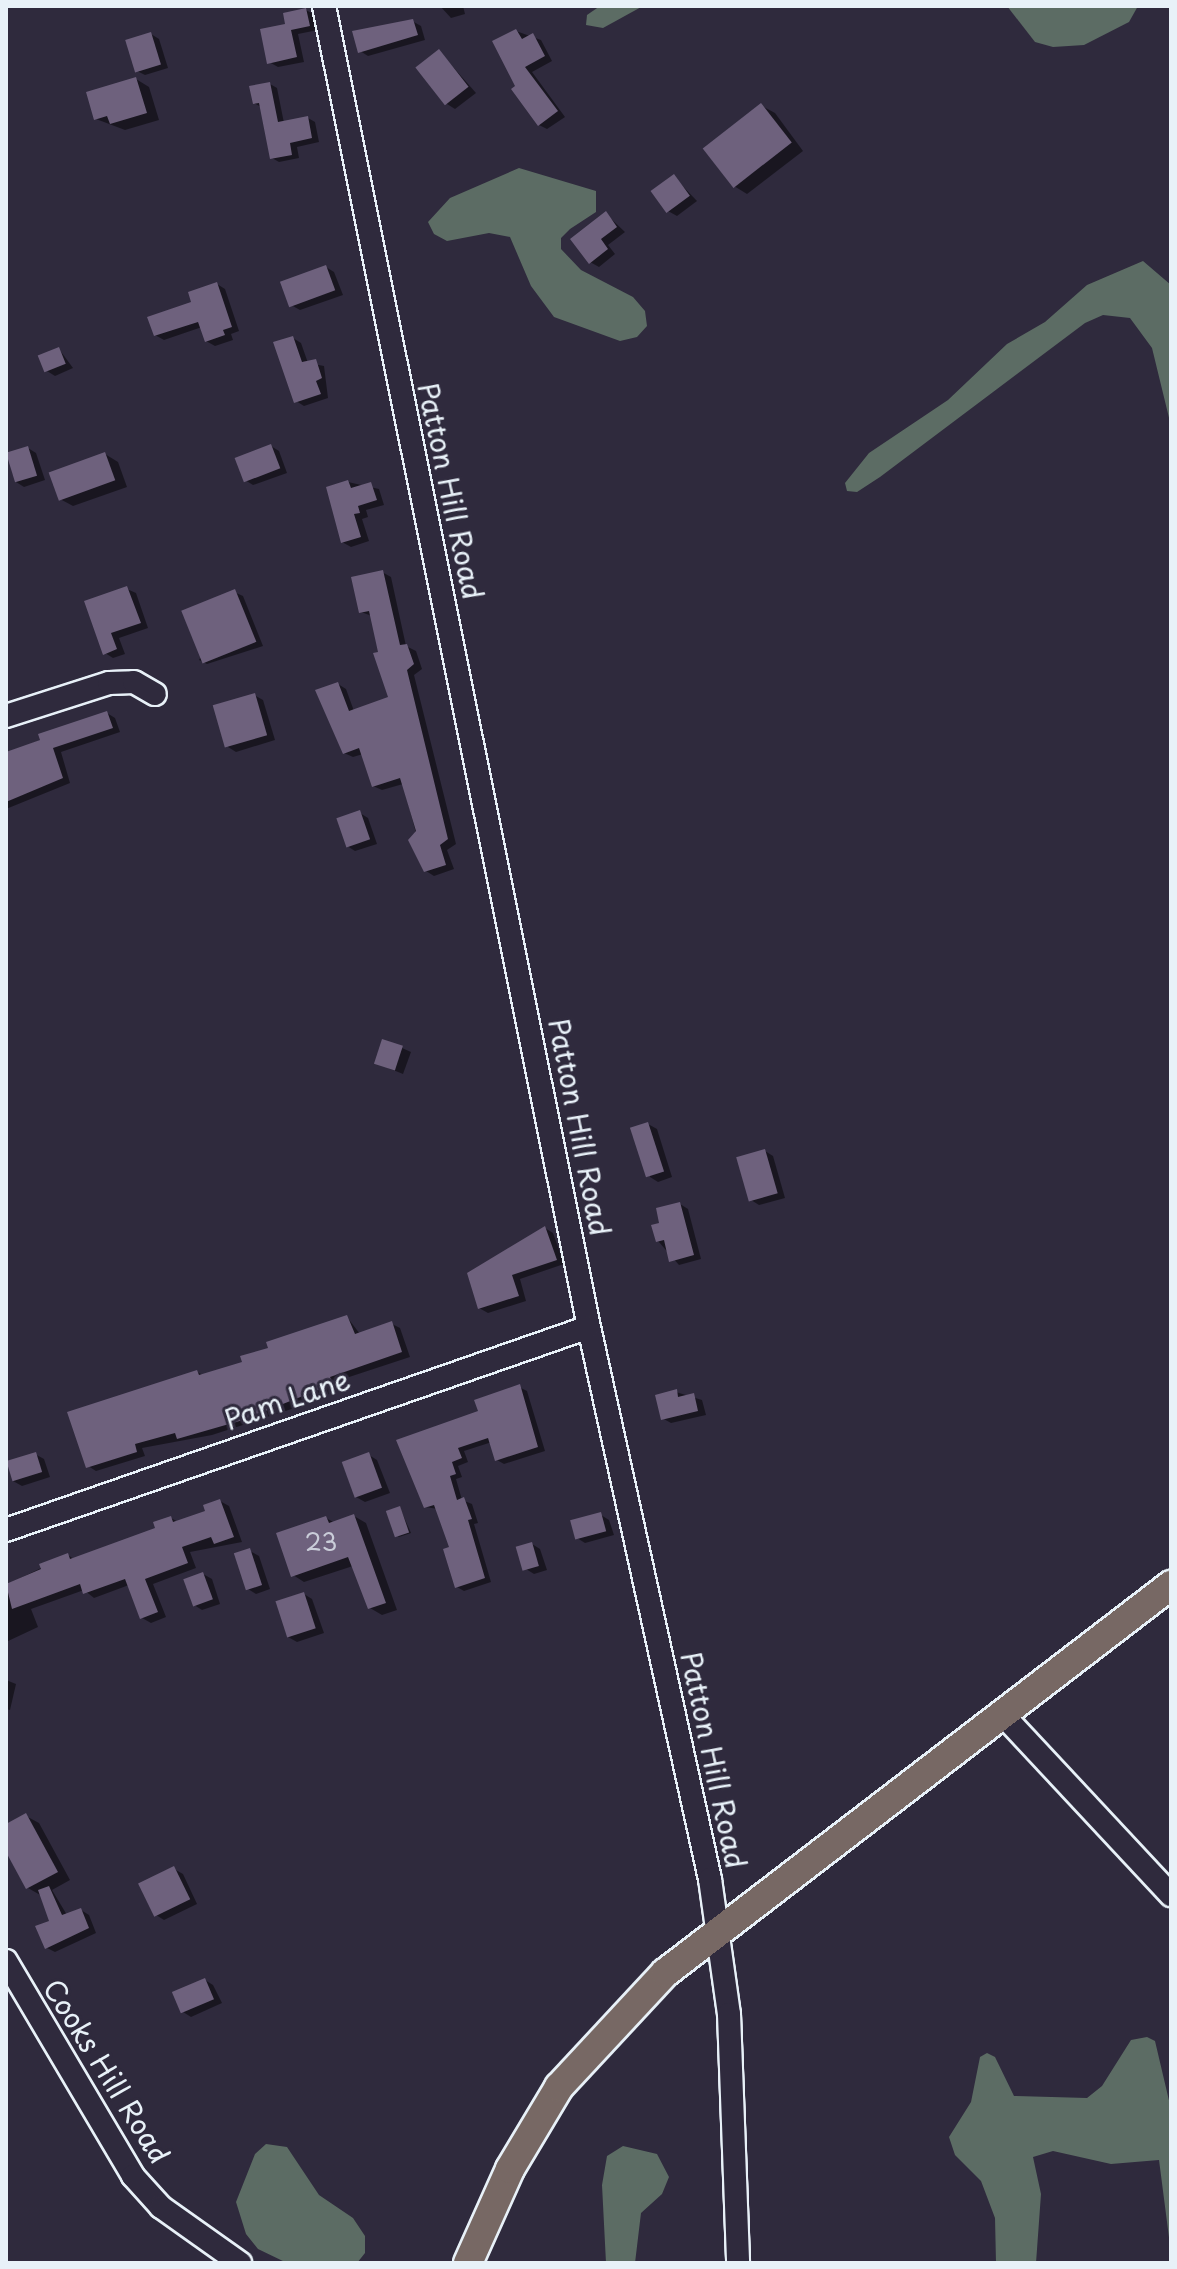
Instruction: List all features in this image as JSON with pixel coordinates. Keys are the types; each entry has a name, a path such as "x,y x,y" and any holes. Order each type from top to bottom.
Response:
{"main road":[{"path":"468,2263 510,2169 559,2087 665,1973 1171,1585"}],"street":[{"name":"Patton Hill Road","path":"324,6 589,1327 710,1879 715,1937 729,2014 738,2263"},
{"path":"6,716 109,683 134,682 155,694"},
{"name":"Pam Lane","path":"6,1530 589,1327"},
{"path":"1004,1716 1171,1895"},
{"name":"Cooks Hill Road","path":"6,1961 133,2176 161,2207 240,2263"}],"green space":[{"path":"600,6 643,6 603,28 586,25 587,15"},
{"path":"1007,6 1138,6 1129,22 1084,45 1053,47 1035,42"},
{"path":"519,168 596,191 596,212 561,238 561,249 581,270 633,297 645,311 647,326 637,337 620,341 554,317 531,286 510,237 489,233 447,241 434,234 428,222 450,198"},
{"path":"1143,261 1171,285 1171,426 1152,348 1130,318 1103,315 1085,323 880,477 857,492 847,491 845,483 869,453 948,400 1007,344 1045,322 1087,285"},
{"path":"1147,2037 1155,2041 1171,2109 1171,2253 1159,2160 1111,2164 1053,2151 1033,2157 1041,2194 1036,2263 996,2263 995,2218 981,2181 955,2155 949,2137 971,2102 980,2057 987,2053 995,2057 1014,2096 1087,2098 1102,2086 1131,2040"},
{"path":"266,2144 287,2147 319,2195 353,2218 365,2236 365,2253 357,2263 287,2263 258,2249 246,2234 236,2202 255,2154"},
{"path":"623,2146 657,2154 669,2177 662,2194 641,2213 635,2263 606,2263 602,2185 607,2156"}],"building":[{"path":"306,8 310,26 291,30 297,57 267,64 260,29 285,24 283,13"},
{"path":"413,19 418,35 358,53 352,31"},
{"path":"516,29 522,39 533,33 545,56 525,67 558,111 538,126 511,89 515,86 492,41"},
{"path":"151,32 161,65 135,72 125,40"},
{"path":"439,49 469,87 445,105 415,67"},
{"path":"136,77 147,113 110,124 107,116 94,120 86,92"},
{"path":"270,82 278,122 308,116 312,138 290,143 292,155 270,159 259,103 253,104 249,86"},
{"path":"761,103 792,142 733,188 703,149"},
{"path":"674,174 690,196 666,213 651,191"},
{"path":"606,211 617,227 601,239 608,249 589,264 570,239"},
{"path":"326,265 335,290 289,307 280,282"},
{"path":"217,282 232,327 223,330 225,335 205,342 198,322 154,336 147,317 191,302 188,292"},
{"path":"293,336 302,362 316,359 322,378 316,381 321,394 294,403 273,342"},
{"path":"59,347 66,364 44,372 38,356"},
{"path":"271,444 280,468 244,482 235,458"},
{"path":"28,446 37,476 15,482 6,453"},
{"path":"105,452 115,480 59,501 49,473"},
{"path":"348,480 351,488 371,482 377,500 358,506 360,513 354,514 361,537 341,543 326,487"},
{"path":"383,570 400,645 407,644 414,664 407,670 448,839 440,845 446,865 424,872 408,840 416,831 400,778 372,787 359,748 343,754 315,690 338,682 349,711 388,697 373,653 378,652 369,611 359,613 351,577"},
{"path":"127,586 141,623 111,633 117,649 103,655 84,601"},
{"path":"235,589 256,642 203,664 181,611"},
{"path":"255,693 267,735 225,747 213,705"},
{"path":"107,711 113,728 53,748 63,778 6,802 6,752 40,740 38,734"},
{"path":"360,810 370,839 346,847 336,818"},
{"path":"382,1039 403,1046 395,1071 374,1064"},
{"path":"648,1122 664,1171 646,1177 630,1128"},
{"path":"765,1149 778,1193 749,1201 736,1157"},
{"path":"680,1202 694,1255 669,1262 664,1240 656,1242 651,1225 659,1223 656,1208"},
{"path":"545,1226 557,1260 512,1275 519,1296 478,1309 467,1273"},
{"path":"347,1315 355,1334 392,1321 402,1352 330,1377 333,1384 243,1420 177,1439 175,1433 135,1444 137,1452 86,1468 67,1412 197,1370 199,1375 242,1362 240,1356 268,1348 266,1342"},
{"path":"520,1384 538,1447 495,1461 488,1438 458,1448 462,1458 452,1462 456,1474 450,1476 457,1500 464,1497 472,1519 468,1520 485,1578 455,1588 443,1549 449,1547 434,1505 424,1508 396,1440 478,1411 474,1400"},
{"path":"677,1389 678,1397 694,1393 698,1411 661,1420 655,1395"},
{"path":"36,1452 42,1472 12,1481 6,1461"},
{"path":"369,1452 382,1488 355,1498 342,1462"},
{"path":"220,1499 234,1537 214,1544 211,1537 182,1547 188,1563 145,1579 158,1612 140,1619 125,1579 83,1594 80,1584 12,1609 6,1584 41,1569 39,1564 68,1553 70,1559 155,1528 153,1522 171,1516 173,1522 205,1511 203,1505"},
{"path":"400,1506 409,1532 395,1537 386,1511"},
{"path":"601,1512 606,1531 575,1540 570,1520"},
{"path":"354,1514 386,1603 368,1609 348,1557 291,1577 276,1533 326,1516 329,1523"},
{"path":"532,1542 539,1566 523,1571 516,1547"},
{"path":"250,1548 262,1585 246,1590 234,1553"},
{"path":"203,1572 213,1599 193,1606 183,1579"},
{"path":"304,1592 316,1628 287,1637 275,1601"},
{"path":"26,1813 58,1872 26,1889 6,1852 6,1824"},
{"path":"174,1866 190,1899 154,1917 138,1884"},
{"path":"49,1886 62,1915 81,1908 89,1928 45,1949 35,1926 49,1921 38,1890"},
{"path":"205,1978 214,1999 181,2013 172,1992"}]}
